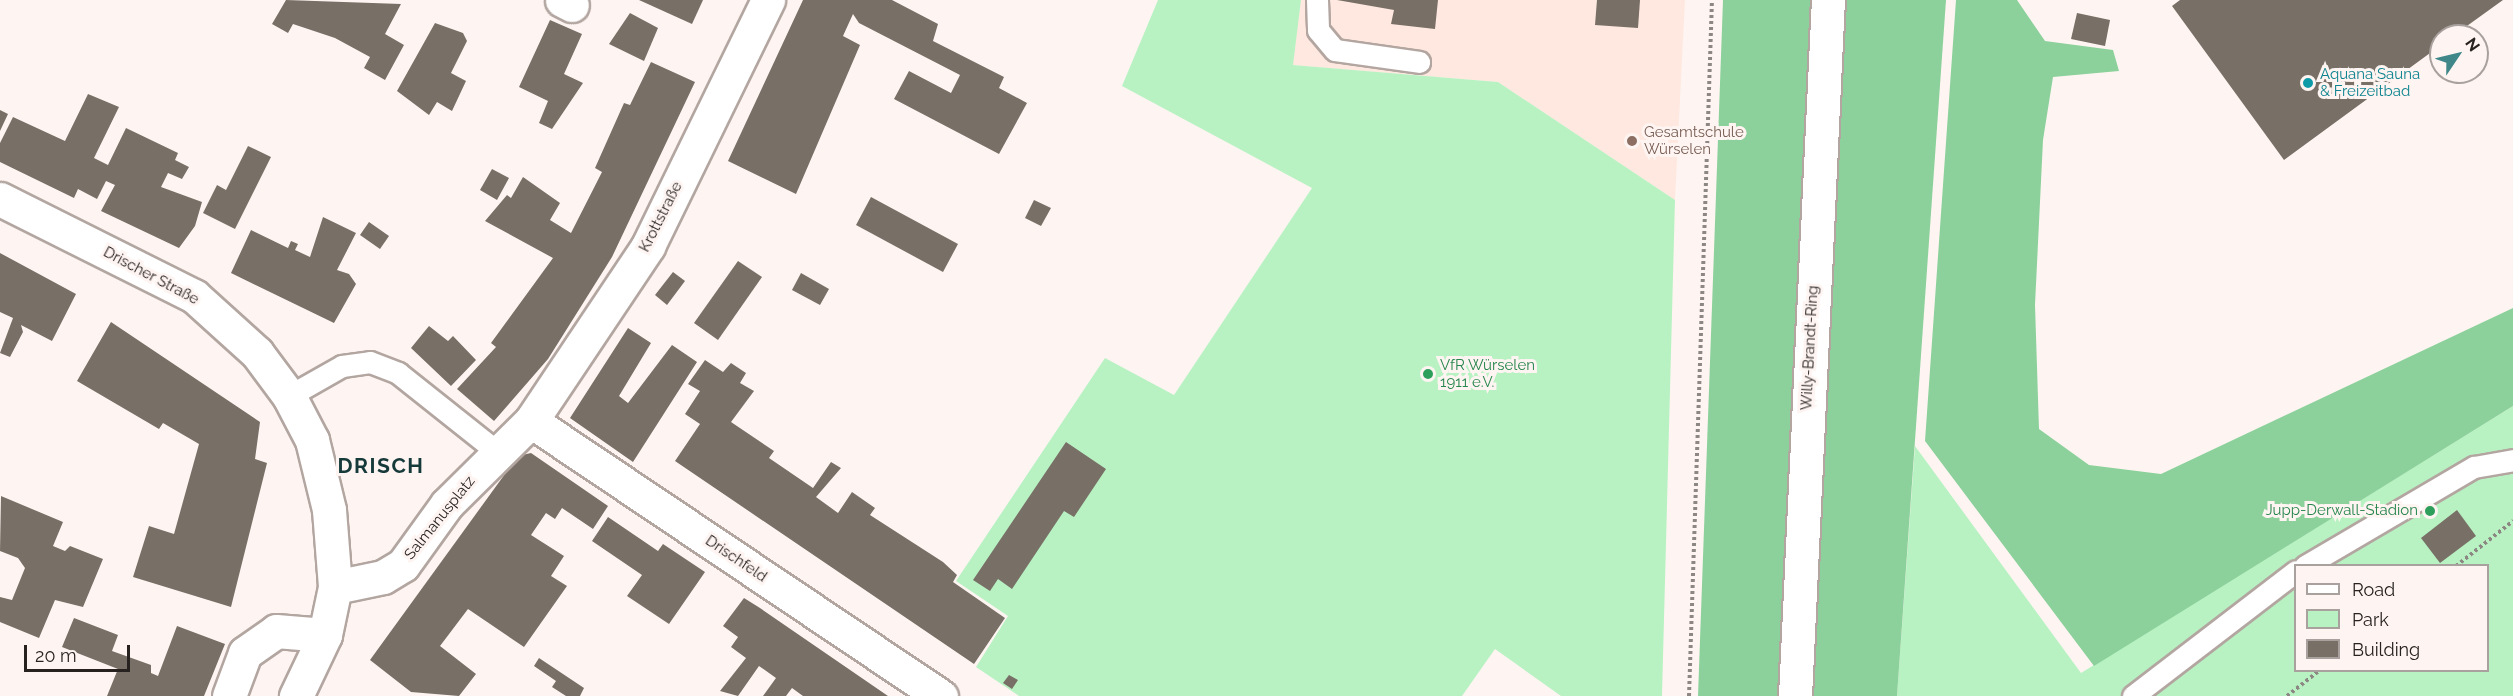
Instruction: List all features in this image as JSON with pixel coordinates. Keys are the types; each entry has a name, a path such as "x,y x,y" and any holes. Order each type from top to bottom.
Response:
{"street":[{"name":"Krottstraße","path":"531,422 648,246 768,0"},
{"name":"Willy-Brandt-Ring","path":"1795,696 1828,0"},
{"name":"Drischer Straße","path":"0,199 194,296 257,352 289,396 312,440 329,510 335,587 325,635 296,696"},
{"name":"Salmanusplatz","path":"335,587 383,577 403,565 447,504 496,451 531,422"},
{"name":"Drischfeld","path":"531,422 941,696"},
{"path":"229,696 245,653 276,631 325,635"}],"lane":[{"path":"1317,0 1318,30 1335,50 1419,62"},
{"path":"289,396 342,366 370,362 398,373 496,451"},
{"path":"2309,564 2474,468 2513,460"},
{"path":"2133,696 2294,572"}],"path":[{"path":"1689,696 1712,0"},
{"path":"2459,564 2513,521"},
{"path":"2287,696 2317,672"}],"shaded area":[{"name":"Gesamtschule Würselen","path":"1301,0 1685,0 1675,200 1498,82 1292,65"}],"green space":[{"name":"VfR Würselen 1911 e.V.","path":"1158,0 1301,0 1293,65 1498,82 1675,200 1662,696 1561,696 1495,649 1462,696 1019,696 976,667 1008,616 956,581 1105,358 1174,395 1312,188 1122,86"},
{"path":"1723,0 1946,0 1897,696 1698,696"},
{"path":"1956,0 2017,0 2045,41 2113,50 2119,71 2053,77 2043,140 2035,305 2039,429 2089,465 2161,474 2513,308 2513,406 2094,666 1925,441"},
{"name":"Jupp-Derwall-Stadion","path":"2513,406 2513,696 1897,696 1915,446 2081,673"}],"building":[{"path":"286,0 401,4 385,34 404,45 385,80 364,68 370,57 335,38 293,24 288,33 272,24"},
{"path":"639,0 703,0 692,24"},
{"path":"803,0 892,0 938,24 933,41 1004,77 999,88 1027,103 999,154 894,99 909,71 951,93 960,75 859,23 853,14 843,36 860,45 796,194 728,161"},
{"path":"1337,0 1438,0 1435,29 1391,24 1394,10"},
{"path":"1597,0 1640,0 1638,28 1595,25"},
{"name":"Aquana Sauna & Freizeitbad","path":"2180,0 2503,0 2470,24 2429,24 2429,54 2284,160 2172,6"},
{"path":"630,13 658,28 644,61 609,44"},
{"path":"2077,13 2110,20 2105,46 2071,39"},
{"path":"550,20 582,34 564,74 583,83 552,129 539,123 548,101 519,87"},
{"path":"435,23 463,33 467,41 451,73 466,81 452,111 437,102 429,115 397,91"},
{"path":"651,62 695,82 612,257 548,359 494,421 457,389 496,347 491,343 553,258 485,221 507,195 511,198 523,177 560,203 550,220 571,233 602,172 595,168 624,103 630,105"},
{"path":"88,94 119,107 94,158 108,165 126,128 178,153 175,160 189,167 182,179 168,173 161,187 202,202 195,226 179,248 101,211 115,185 106,181 97,199 78,189 74,198 0,162 0,143 13,117 65,141"},
{"path":"0,110 8,114 0,131"},
{"path":"248,146 271,157 235,229 203,213 217,185 226,190"},
{"path":"492,169 509,178 497,200 480,190"},
{"path":"871,197 958,244 943,272 856,225"},
{"path":"1034,200 1051,208 1041,226 1025,218"},
{"path":"323,217 356,233 337,270 349,274 356,284 334,323 231,273 251,230 288,248 291,241 298,244 295,250 310,257"},
{"path":"369,222 389,236 380,249 360,235"},
{"path":"0,253 76,294 52,341 21,325 23,332 10,357 0,353 13,318 0,312"},
{"path":"738,261 762,277 718,340 694,323"},
{"path":"673,272 685,281 667,305 655,295"},
{"path":"801,273 829,289 820,305 792,290"},
{"path":"111,322 260,422 255,459 267,463 231,607 133,577 149,526 174,534 199,444 163,423 159,429 77,381"},
{"path":"429,326 448,341 453,336 476,360 451,386 411,348"},
{"path":"628,328 651,343 619,396 628,403 672,345 697,362 633,462 570,418"},
{"path":"705,360 723,372 731,363 746,373 740,383 754,391 731,422 774,451 769,458 813,488 831,462 841,468 816,497 838,513 852,492 875,508 870,515 943,562 957,575 953,582 1005,618 974,664 675,461 700,424 685,414 700,391 688,384"},
{"path":"1066,442 1106,469 1074,517 1064,511 1012,589 998,579 990,591 973,580"},
{"path":"531,453 608,506 593,529 562,508 555,519 546,513 531,535 564,556 551,576 567,586 524,647 468,609 440,646 476,674 459,696 411,692 370,660 518,456"},
{"path":"1,496 63,522 53,546 65,551 70,546 103,559 83,607 55,600 39,638 0,622 0,597 12,600 25,568 18,558 0,551"},
{"path":"2457,510 2476,536 2440,563 2421,538"},
{"path":"608,517 658,551 663,544 705,572 669,624 627,596 642,575 592,541"},
{"path":"744,598 888,696 803,696 792,688 786,696 763,696 776,678 759,666 738,696 720,691 746,658 731,647 738,637 723,626"},
{"path":"74,618 118,635 112,651 151,665 151,673 158,676 177,626 225,644 204,696 107,696 118,669 62,647"},
{"path":"539,658 584,688 580,696 566,696 552,687 556,681 534,666"},
{"path":"1009,675 1018,680 1012,689 1003,683"}],"place":[{"name":"Aquana Sauna & Freizeitbad","path":"2308,83"},
{"name":"Gesamtschule Würselen","path":"1632,141"},
{"name":"VfR Würselen 1911 e.V.","path":"1428,374"},
{"name":"Jupp-Derwall-Stadion","path":"2430,511"}],"district":[{"name":"DRISCH","path":"381,466"}]}
